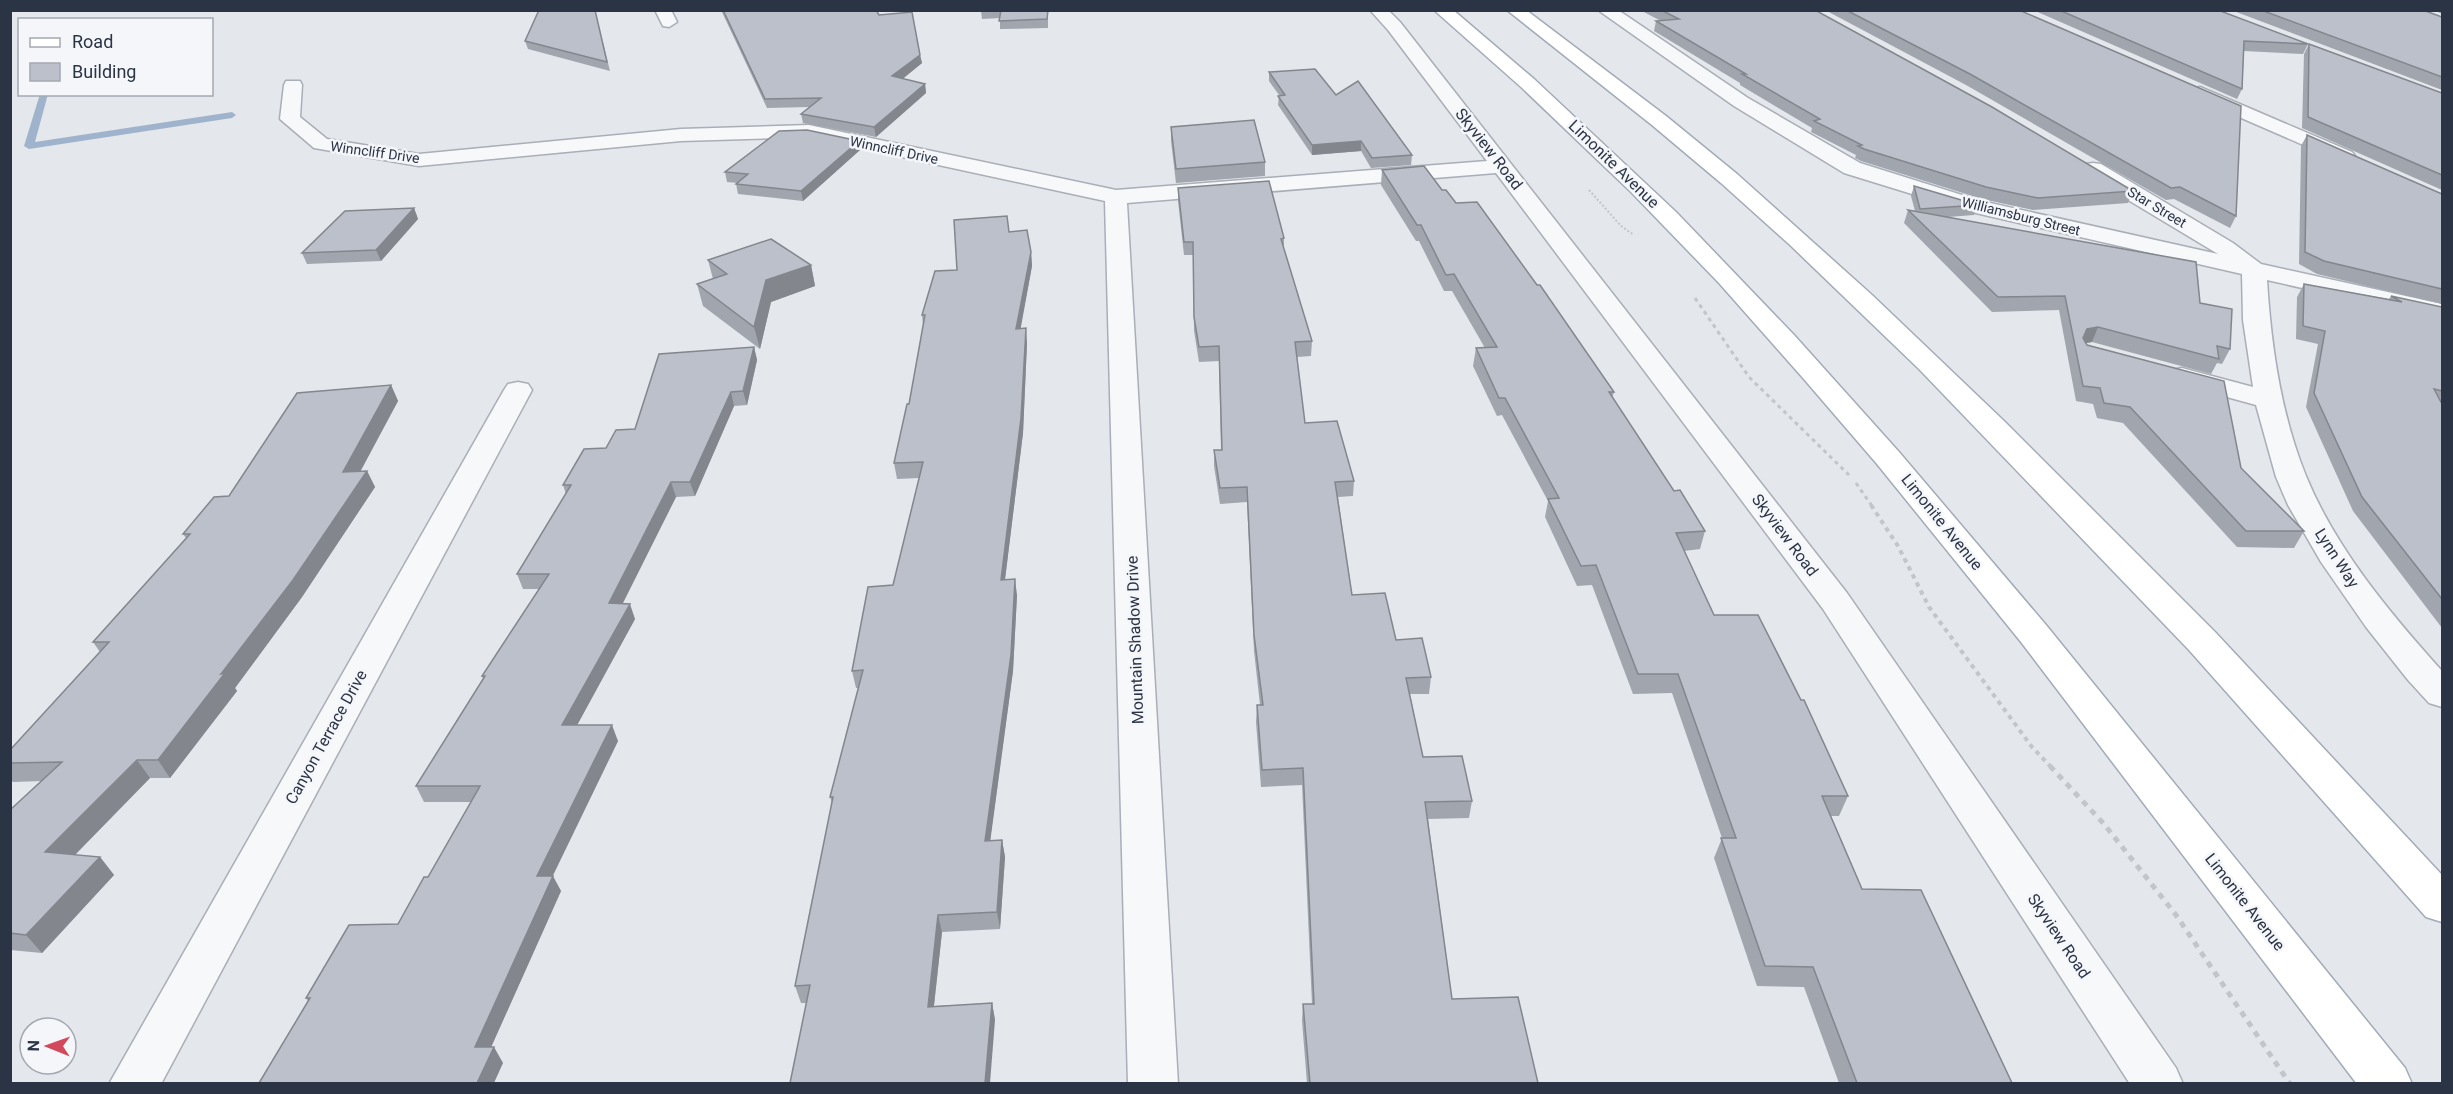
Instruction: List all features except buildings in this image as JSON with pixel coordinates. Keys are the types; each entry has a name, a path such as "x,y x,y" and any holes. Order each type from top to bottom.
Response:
{"main road":[{"name":"Limonite Avenue","path":"1442,10 1539,92 1622,171 1739,289 1891,459 2088,702 2387,1083"},
{"path":"1515,10 1606,78 1727,176 1819,258 1976,408 2203,642 2442,904"}],"street":[{"name":"Skyview Road","path":"1378,10 1394,26 1835,601 2158,1083"},
{"name":"Williamsburg Street","path":"1606,10 1741,102 1852,168 1975,206 2442,312"},
{"name":"Winncliff Drive","path":"293,85 290,119 321,144 419,160 681,135 809,131 1116,197 1502,166"},
{"path":"2182,86 2358,162"},
{"name":"Star Street","path":"2073,157 2225,248 2254,270"},
{"name":"Mountain Shadow Drive","path":"1116,197 1153,1083"},
{"name":"Lynn Way","path":"2254,270 2256,321 2270,400 2291,476 2313,522 2362,598 2442,694"},
{"path":"2158,370 2270,400"},
{"name":"Canyon Terrace Drive","path":"134,1083 518,390"}],"path":[{"path":"1582,182 1621,226 1639,238"},
{"path":"1694,297 1721,333 1749,377 1852,478 1898,546 1929,607 2032,747 2104,824 2175,915 2290,1083"}],"waterway":[{"path":"43,96 29,146 232,115"}]}
